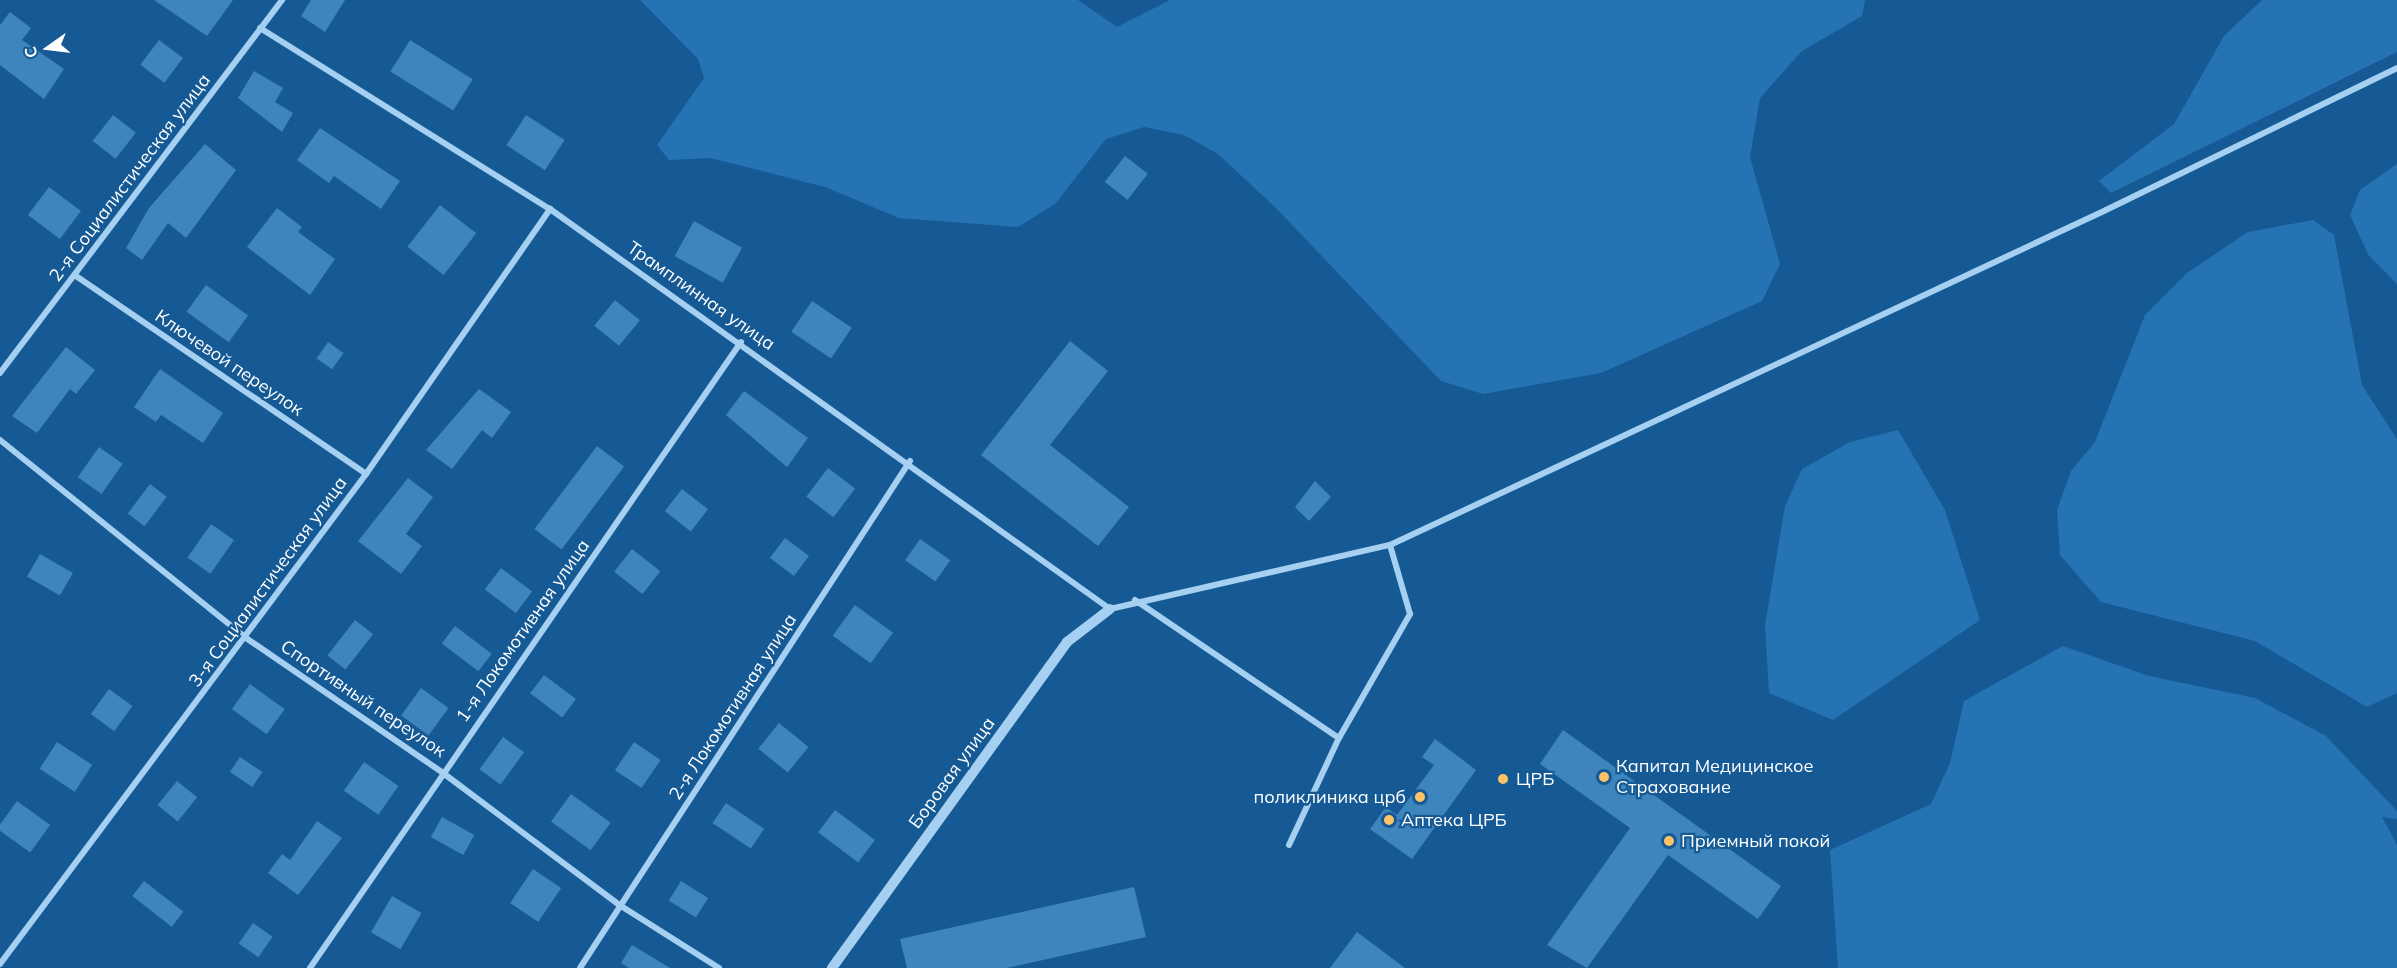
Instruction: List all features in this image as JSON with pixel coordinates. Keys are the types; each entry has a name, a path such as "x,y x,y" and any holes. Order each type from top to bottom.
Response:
{"street":[{"name":"2-я Социалистическая улица","path":"0,373 76,276 282,0"},
{"name":"Трамплинная улица","path":"260,28 550,209 910,461 1110,609"},
{"path":"1110,609 1135,600 1390,545 2106,210 2397,68"},
{"name":"3-я Социалистическая улица","path":"0,964 246,638 366,474 550,209"},
{"name":"Ключевой переулок","path":"76,276 366,474"},
{"name":"1-я Локомотивная улица","path":"310,968 741,342"},
{"name":"Спортивный переулок","path":"0,440 246,638 443,773 621,906 719,968"},
{"name":"2-я Локомотивная улица","path":"580,968 910,461"},
{"path":"1289,845 1339,738 1410,614 1390,545"},
{"path":"1135,600 1339,738"},
{"name":"Боровая улица","path":"832,968 1067,642 1110,609"}],"shaded area":[{"path":"640,0 1078,0 1117,27 1170,0 1865,0 1862,16 1802,51 1760,98 1750,157 1780,264 1762,301 1601,373 1483,394 1441,381 1274,206 1218,154 1184,135 1144,127 1106,139 1055,204 1018,227 899,218 825,187 710,158 669,160 657,145 704,78 698,59"},
{"path":"2262,0 2397,0 2397,52 2111,193 2099,181 2174,124 2224,36"},
{"path":"2397,164 2397,284 2369,256 2350,215 2360,190"},
{"path":"2313,220 2334,235 2362,385 2397,439 2397,693 2367,707 2255,641 2101,602 2060,555 2057,510 2071,471 2095,442 2145,315 2187,273 2248,232"},
{"path":"1898,430 1945,510 1980,620 1833,720 1769,693 1765,625 1785,506 1802,469 1850,442"},
{"path":"2063,646 2149,676 2255,698 2326,736 2397,811 2397,819 2382,817 2397,845 2397,968 1838,968 1830,850 1931,804 1950,763 1964,701"}],"building":[{"path":"154,0 233,0 207,36"},
{"path":"311,0 345,0 325,32 301,16"},
{"path":"10,12 31,28 22,40 64,69 44,99 0,65 0,25"},
{"path":"159,40 183,58 164,83 140,65"},
{"path":"410,40 473,79 453,111 390,71"},
{"path":"254,71 283,88 275,102 293,113 282,132 238,98"},
{"path":"113,115 136,133 116,159 93,141"},
{"path":"526,115 565,140 545,170 506,145"},
{"path":"320,128 400,181 381,209 334,176 329,183 297,160"},
{"path":"205,144 236,170 186,238 168,223 142,260 126,248 149,208"},
{"path":"1125,156 1148,174 1128,200 1105,182"},
{"path":"49,187 81,211 60,239 28,215"},
{"path":"440,205 476,233 444,275 407,247"},
{"path":"277,208 302,227 298,232 335,259 310,295 247,247"},
{"path":"694,221 742,248 723,283 675,256"},
{"path":"206,285 248,316 229,342 187,312"},
{"path":"615,300 640,320 619,346 594,326"},
{"path":"812,301 852,328 831,359 791,332"},
{"path":"1070,341 1108,371 1050,445 1129,507 1098,546 981,455"},
{"path":"328,342 344,353 332,369 317,358"},
{"path":"66,347 95,370 76,394 70,389 37,433 12,416"},
{"path":"160,369 223,413 203,443 161,415 156,422 134,407"},
{"path":"479,389 511,412 492,438 482,430 452,469 426,450"},
{"path":"744,391 808,438 787,467 726,415"},
{"path":"597,446 624,466 562,550 534,529"},
{"path":"99,447 123,464 102,494 78,477"},
{"path":"828,468 855,488 833,517 806,497"},
{"path":"408,478 433,497 406,534 422,546 401,574 358,541"},
{"path":"1315,481 1331,497 1309,521 1295,507"},
{"path":"150,484 167,497 145,526 128,514"},
{"path":"682,489 708,509 691,531 665,511"},
{"path":"211,524 234,540 210,574 187,558"},
{"path":"785,538 809,556 794,576 770,558"},
{"path":"920,539 950,560 935,582 905,560"},
{"path":"632,549 660,571 643,594 614,572"},
{"path":"40,554 73,573 60,596 27,577"},
{"path":"501,568 532,591 516,613 485,590"},
{"path":"855,605 893,633 871,663 833,636"},
{"path":"355,620 373,634 345,670 327,655"},
{"path":"455,626 492,654 478,671 442,644"},
{"path":"544,675 576,699 562,717 530,693"},
{"path":"250,684 285,709 267,734 232,709"},
{"path":"421,688 449,708 429,735 401,716"},
{"path":"109,689 132,706 114,731 91,714"},
{"path":"779,723 809,747 788,773 758,749"},
{"name":"Приемный покой","path":"1563,730 1781,886 1758,919 1668,855 1587,968 1547,945 1630,828 1540,764"},
{"path":"503,737 524,752 501,785 479,769"},
{"name":"поликлиника црб","path":"1435,739 1476,770 1412,859 1370,829 1386,807 1397,815 1434,765 1422,757"},
{"path":"57,742 92,765 75,792 40,769"},
{"path":"634,742 661,760 642,788 615,770"},
{"path":"240,757 262,772 252,787 230,772"},
{"path":"364,762 398,786 378,815 344,791"},
{"path":"177,781 197,797 178,821 157,805"},
{"path":"571,794 611,823 591,850 551,822"},
{"path":"17,801 50,825 30,853 0,831 0,824"},
{"path":"726,803 764,829 751,849 713,823"},
{"path":"835,810 875,840 858,862 818,832"},
{"path":"442,817 474,835 463,855 431,837"},
{"path":"317,821 342,838 298,895 268,873 282,854 290,860"},
{"path":"533,869 561,888 538,922 510,903"},
{"path":"144,881 183,912 172,927 132,896"},
{"path":"681,881 708,898 696,917 669,901"},
{"path":"1134,887 1146,937 1007,968 907,968 900,939"},
{"path":"392,896 421,913 400,949 371,932"},
{"path":"253,923 273,937 258,957 239,943"},
{"path":"1357,932 1405,968 1330,968"},
{"path":"632,945 670,968 629,968 621,963"}],"place":[{"name":"Капитал Медицинское Страхование","path":"1604,777"},
{"name":"ЦРБ","path":"1503,779"},
{"name":"поликлиника црб","path":"1420,797"},
{"name":"Аптека ЦРБ","path":"1389,820"},
{"name":"Приемный покой","path":"1669,841"}]}
